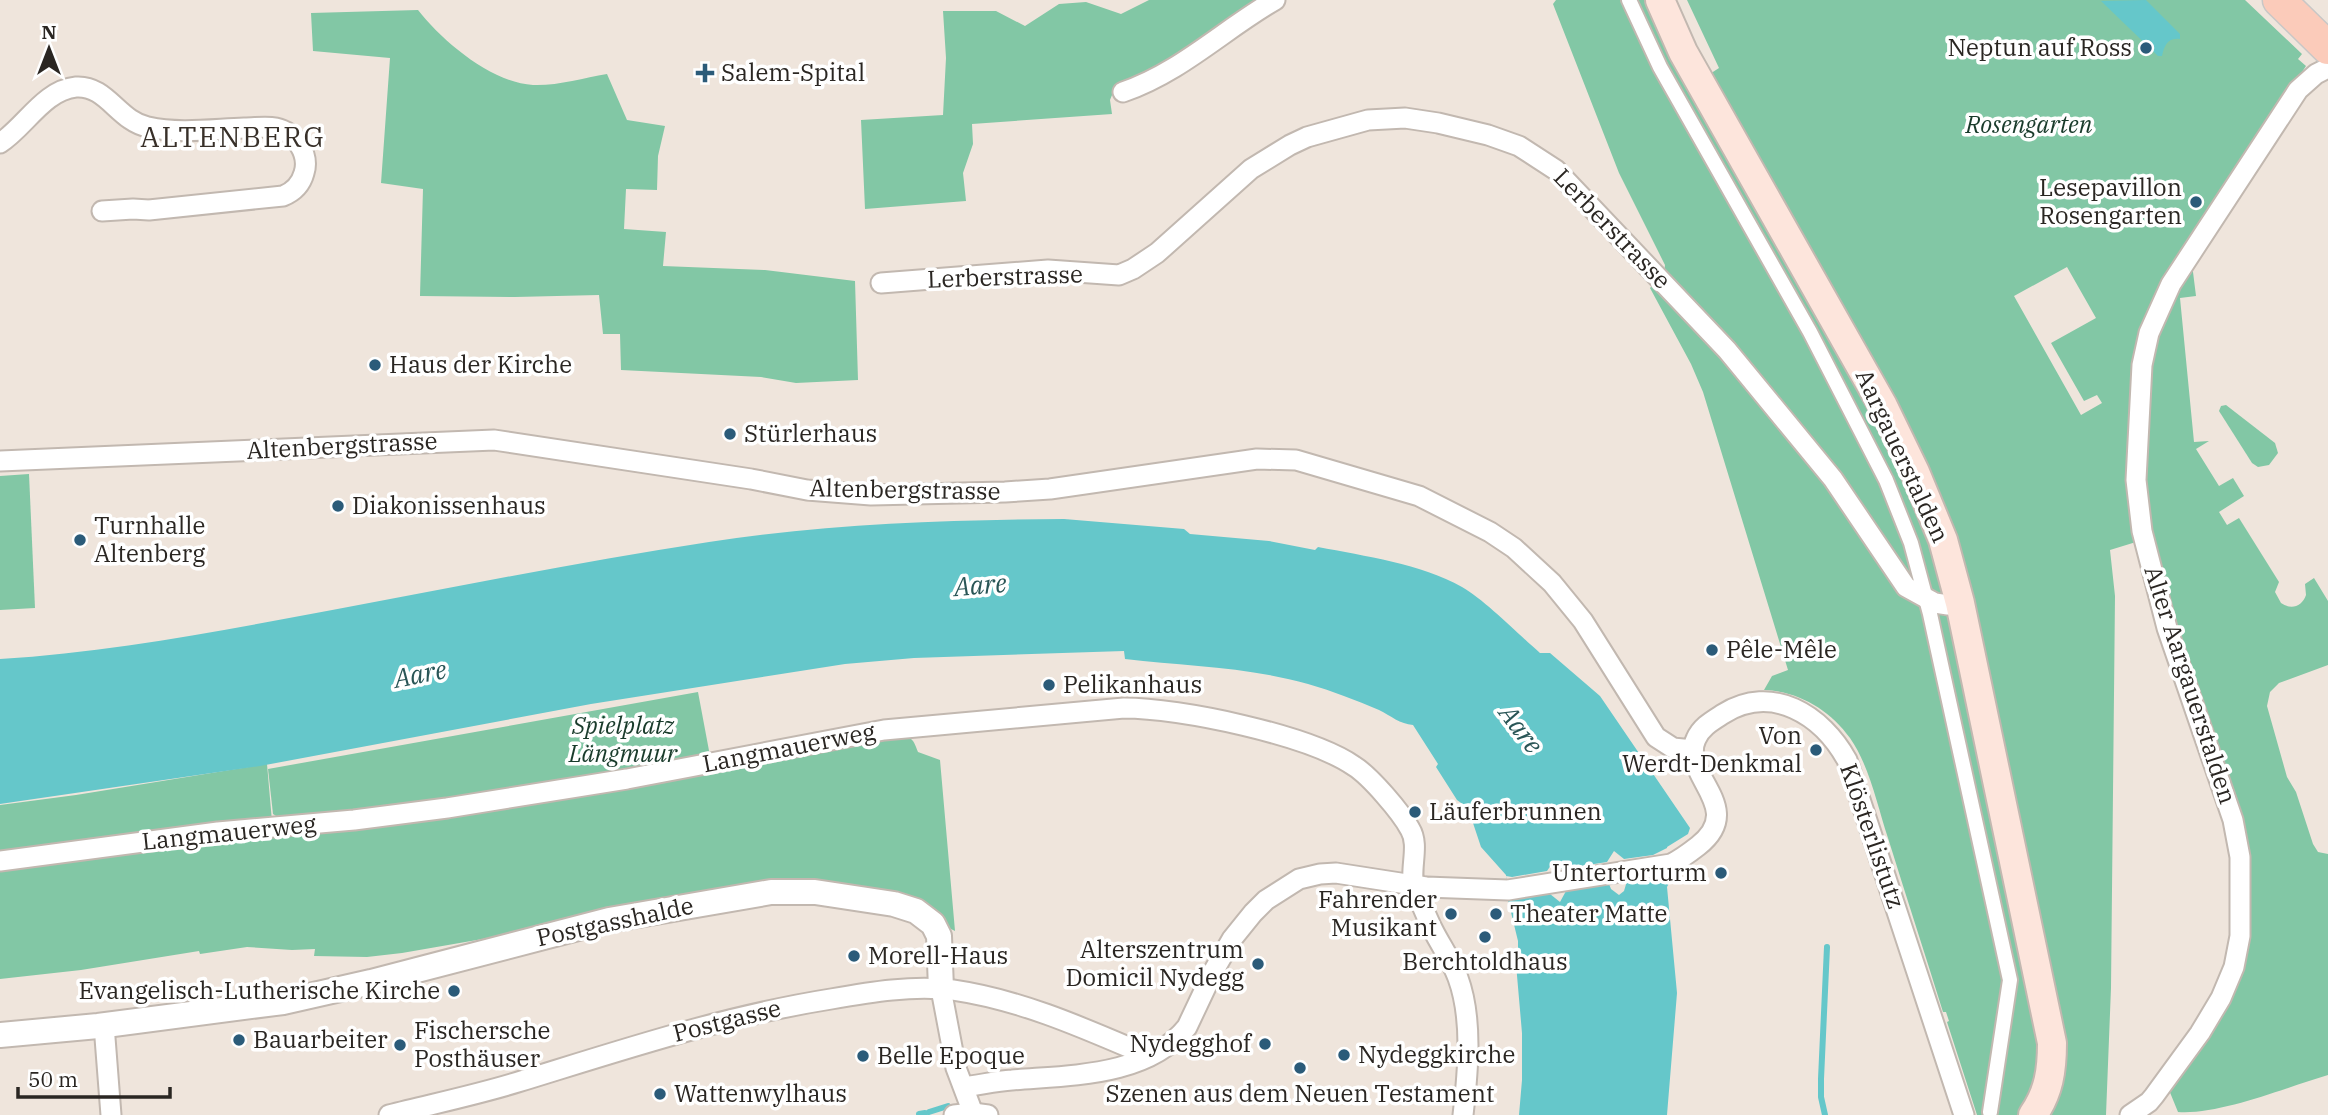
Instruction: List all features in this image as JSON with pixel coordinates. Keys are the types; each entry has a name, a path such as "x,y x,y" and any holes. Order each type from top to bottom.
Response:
{"main road":[{"name":"Aargauerstalden","path":"1660,0 1683,52 1883,406 1915,472 1942,540 1960,603 2052,1043 2049,1081 2045,1096 2033,1115"},
{"path":"2279,0 2328,48"}],"street":[{"path":"1123,92 1174,70 1247,16 1275,0"},
{"name":"Aargauerstalden","path":"1629,0 1660,67 1810,332 1886,480 1911,543 1927,600 2010,980 1990,1112"},
{"name":"Alter Aargauerstalden","path":"2130,1115 2150,1102 2221,998 2234,967 2240,924 2240,857 2233,820 2167,628 2140,521 2136,480 2141,375 2149,334 2185,261 2298,90 2316,74 2328,68"},
{"path":"0,143 53,96 73,88 84,87 102,94 117,111 138,124 172,130 274,128 291,135 303,154 303,176 293,191 283,196 149,210 102,211"},
{"name":"Lerberstrasse","path":"881,283 1048,270 1119,275 1157,253 1251,169 1307,137 1368,120 1405,118 1495,137 1534,154 1556,170 1727,350 1833,479 1906,587 1927,600"},
{"name":"Altenbergstrasse","path":"0,461 495,440 751,479 807,491 884,495 1050,489 1257,459 1296,460 1419,496 1472,522 1514,548 1552,583 1578,614 1654,735 1668,746 1693,750"},
{"path":"1927,600 1948,605 1960,603"},
{"name":"Klösterlistutz","path":"1693,750 1696,738 1709,722 1737,706 1753,702 1773,703 1800,711 1819,723 1834,738 1852,772 1964,1115"},
{"name":"Langmauerweg","path":"0,861 218,832 354,820 474,804 627,779 884,730 1146,708 1241,726 1326,750 1364,773 1411,830 1413,886"},
{"path":"964,1087 1008,1080 1076,1075 1119,1067 1166,1048 1178,1038 1189,1022 1232,939 1253,913 1290,883 1320,874 1335,873 1413,886 1508,890 1671,864 1706,838 1716,816 1716,802 1694,761 1693,750"},
{"path":"1413,886 1455,971 1461,989 1466,1035 1463,1115"},
{"name":"Postgasshalde","path":"0,1035 104,1025 283,1002 609,920 741,895 786,891 815,892 882,902 916,911 933,924 939,936 941,989 953,1054 972,1114"},
{"name":"Postgasse","path":"389,1115 515,1083 738,1016 876,992 941,989 1027,1007 1071,1022 1149,1056"},
{"path":"104,1025 111,1115"}],"green space":[{"path":"1149,0 1260,0 1167,66 1116,85 1110,100 1112,114 972,124 973,144 963,173 966,201 865,209 861,120 943,115 946,58 943,11 996,11 1025,26 1059,4 1086,2 1121,14"},
{"name":"Rosengarten","path":"1556,0 1659,0 1699,81 1719,68 1687,0 2245,0 2302,54 2298,59 2306,66 2191,240 2156,299 2136,542 2110,550 2115,596 2111,988 2106,1115 1977,1115 1872,786 1857,749 1833,719 1812,704 1789,694 1764,690 1772,676 1788,670 1703,392 1650,288 1664,273 1665,265 1619,173 1553,4","holes":["2067,267 2096,318 2051,343 2084,401 2097,395 2102,403 2081,415 2014,296"]},
{"path":"418,10 454,47 501,77 542,85 607,74 627,120 665,126 658,156 657,190 626,189 624,229 666,232 663,266 765,270 855,281 858,380 796,383 761,377 621,370 620,334 603,334 599,295 420,296 423,189 381,183 390,58 313,51 311,13"},
{"path":"2192,264 2196,296 2180,298 2194,442 2209,441 2196,449 2219,486 2233,478 2244,496 2219,512 2227,525 2239,518 2279,582 2275,592 2281,603 2299,605 2306,595 2305,584 2314,578 2328,601 2328,665 2279,683 2270,692 2267,706 2287,777 2296,792 2313,844 2318,852 2328,854 2328,1075 2233,1105 2195,1112 2178,1112 2169,1090 2237,981 2247,849 2174,626 2148,518 2144,485 2153,335"},
{"path":"2226,405 2275,443 2278,453 2269,465 2258,467 2252,463 2219,411 2221,406"},
{"path":"29,474 35,608 0,610 0,476"},
{"name":"Spielplatz Längmuur","path":"698,692 710,756 526,789 281,819 273,814 268,769"},
{"path":"895,736 911,739 918,752 940,760 955,931 947,927 932,907 909,895 813,882 402,953 367,957 314,956 315,949 247,947 200,954 199,951 81,970 0,979 0,805 267,764 273,833"}],"water":[{"path":"2146,0 2180,34 2180,39 2167,43 2162,56 2158,56 2101,1"},
{"name":"Aare","path":"1064,519 1184,529 1190,534 1269,541 1315,550 1318,547 1429,572 1471,593 1540,653 1550,653 1600,696 1690,828 1688,834 1667,847 1672,877 1667,887 1677,993 1667,1115 1519,1115 1522,1033 1516,964 1518,941 1508,900 1506,875 1481,847 1468,808 1457,800 1413,725 1353,699 1286,678 1125,659 1124,651 914,658 845,664 591,704 260,766 0,804 0,659 171,639 600,560 753,536 886,524"}],"pier":[{"path":"1669,847 1673,875 1627,881 1624,891 1619,895 1609,884 1566,891 1560,902 1550,894 1509,900 1506,876 1547,871 1553,862 1562,869 1607,862 1614,851 1624,859 1653,855"}],"waterway":[{"path":"1825,1115 1821,1079 1827,947"},
{"path":"929,1112 948,1106"},
{"path":"919,1114 925,1113"}],"place":[{"name":"Neptun auf Ross","path":"2146,48"},
{"name":"Salem-Spital","path":"705,73"},
{"name":"Lesepavillon Rosengarten","path":"2196,202"},
{"name":"Haus der Kirche","path":"375,365"},
{"name":"Stürlerhaus","path":"730,434"},
{"name":"Diakonissenhaus","path":"338,506"},
{"name":"Turnhalle Altenberg","path":"80,540"},
{"name":"Pêle-Mêle","path":"1712,650"},
{"name":"Pelikanhaus","path":"1049,685"},
{"name":"Von Werdt-Denkmal","path":"1816,750"},
{"name":"Läuferbrunnen","path":"1415,812"},
{"name":"Untertorturm","path":"1721,873"},
{"name":"Fahrender Musikant","path":"1451,914"},
{"name":"Theater Matte","path":"1496,914"},
{"name":"Berchtoldhaus","path":"1485,937"},
{"name":"Morell-Haus","path":"854,956"},
{"name":"Alterszentrum Domicil Nydegg","path":"1258,964"},
{"name":"Evangelisch-Lutherische Kirche","path":"454,991"},
{"name":"Bauarbeiter","path":"239,1040"},
{"name":"Nydegghof","path":"1265,1044"},
{"name":"Fischersche Posthäuser","path":"400,1045"},
{"name":"Nydeggkirche","path":"1344,1055"},
{"name":"Belle Epoque","path":"863,1056"},
{"name":"Szenen aus dem Neuen Testament","path":"1300,1068"},
{"name":"Wattenwylhaus","path":"660,1094"}],"district":[{"name":"ALTENBERG","path":"233,137"}]}
